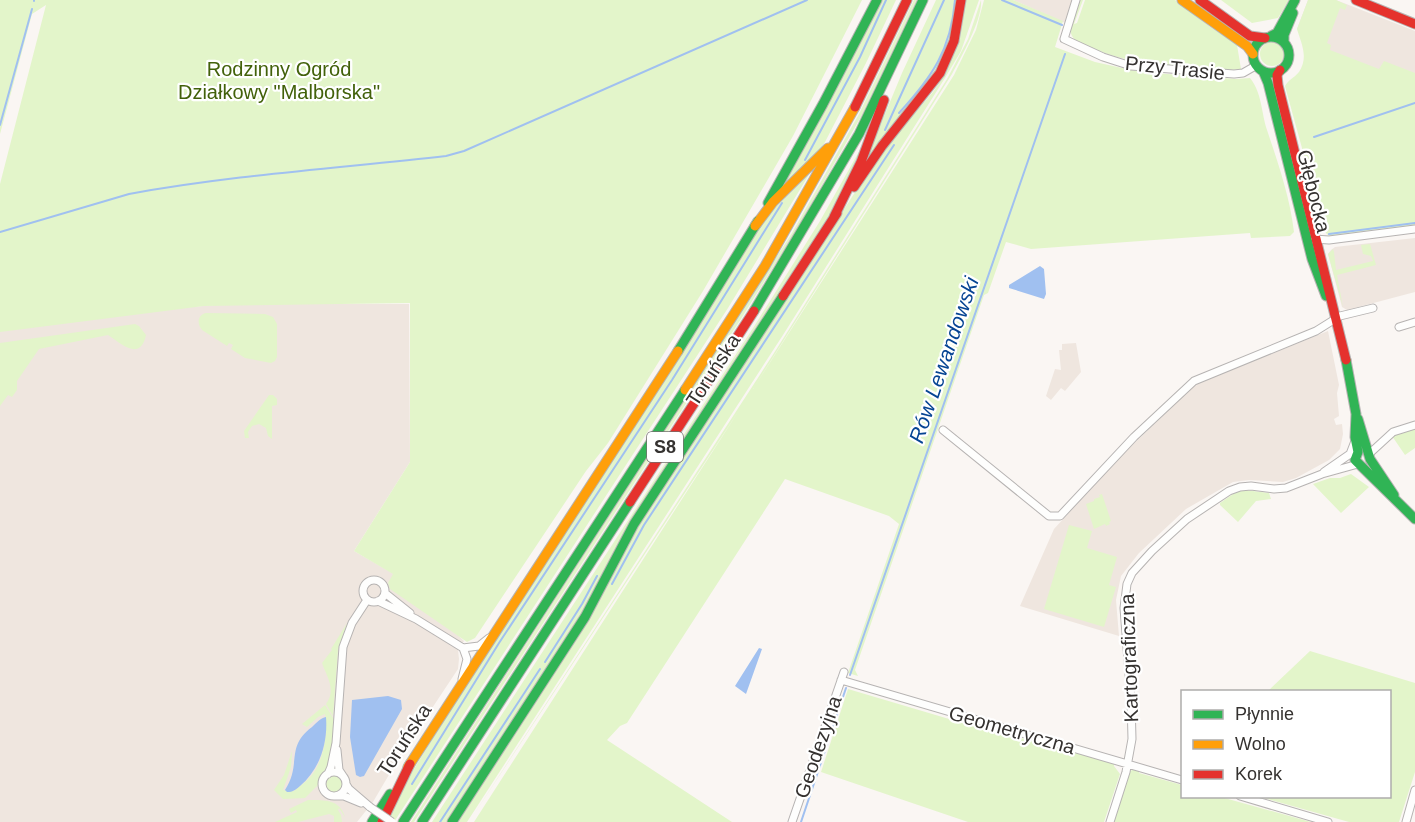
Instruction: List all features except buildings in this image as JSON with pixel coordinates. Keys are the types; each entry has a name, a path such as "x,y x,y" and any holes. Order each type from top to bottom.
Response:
{"main road":[{"name":"Toruńska","path":"372,822 687,338 755,226 812,125 877,0"},
{"name":"Toruńska","path":"403,822 765,266 844,129 907,0"},
{"name":"Toruńska","path":"422,822 768,289 854,143 923,0"},
{"name":"Toruńska","path":"452,822 585,617 634,524 834,217 881,147 926,94 944,68 956,38 961,0"},
{"path":"1182,0 1247,46 1260,68 1272,73 1280,70 1286,64 1289,56 1284,35 1295,0"},
{"path":"1200,0 1252,37 1268,37 1284,42"},
{"path":"1253,54 1256,46 1277,33 1295,0"},
{"path":"1356,0 1415,24"},
{"path":"834,217 861,162 884,100 894,64"},
{"name":"Głębocka","path":"1260,68 1266,76 1336,319 1356,414 1364,434 1363,457"},
{"name":"Głębocka","path":"1280,70 1277,75 1278,85 1313,239"},
{"path":"755,226 773,202 806,172 844,129"},
{"name":"Głębocka","path":"1356,414 1355,440 1377,483 1397,499 1415,519"},
{"path":"382,822 410,764"}],"street":[{"name":"Przy Trasie","path":"1076,0 1064,39 1109,59 1131,66 1234,74 1260,68"},
{"path":"1313,239 1415,229"},
{"path":"943,430 1049,516 1060,516 1134,437 1194,381 1316,331 1340,316 1373,308"},
{"path":"1399,327 1415,322"},
{"path":"1363,457 1393,432 1415,425"},
{"name":"Kartograficzna","path":"1322,474 1352,450 1355,440"},
{"name":"Kartograficzna","path":"1344,458 1363,457"},
{"name":"Kartograficzna","path":"1110,822 1128,764 1132,723 1124,608 1127,584 1132,573 1187,519 1229,491 1251,486 1286,488 1363,457"},
{"path":"367,600 363,594 364,585 369,580 380,581 385,593 416,619"},
{"path":"378,601 385,593"},
{"path":"367,600 378,601 416,619 463,648 467,659 458,689"},
{"path":"367,600 352,623 344,641 336,743 332,767 322,780 323,790 329,796 344,796 370,807"},
{"path":"463,648 479,646 496,630"},
{"name":"Geodezyjna","path":"792,822 844,672"},
{"name":"Geometryczna","path":"841,680 1181,780"},
{"path":"336,743 339,770 349,789 392,822"},
{"path":"328,774 336,772 344,780 345,790 338,796"},
{"path":"1406,822 1415,790"},
{"path":"1247,798 1328,822"}],"shaded area":[{"path":"1013,0 1080,0 1072,26"},
{"path":"1308,0 1336,0 1415,31 1415,92 1314,53 1297,29"},
{"path":"1415,238 1415,292 1347,310 1342,307 1328,254 1331,250 1335,247"},
{"path":"226,304 409,304 410,462 354,551 394,574 464,641 458,650 458,669 397,761 373,802 357,822 0,822 0,329 123,313"},
{"path":"1328,331 1339,385 1337,393 1339,416 1334,419 1336,425 1342,424 1343,434 1340,449 1329,460 1296,478 1283,482 1249,480 1233,482 1186,509 1139,553 1121,576 1116,600 1119,636 1020,606 1054,529 1121,456 1196,384"},
{"path":"1076,343 1081,372 1065,391 1061,388 1051,400 1046,396 1055,369 1061,370 1059,350 1062,350 1062,344"}],"green space":[{"name":"Rodzinny Ogród Działkowy \"Malborska\"","path":"0,0 862,0 793,136 703,291 608,443 586,471 475,638 467,642 390,589 388,583 393,574 354,551 410,462 410,303 204,306 0,332 0,184 46,5 32,14 0,134"},
{"path":"881,0 896,0 825,142 817,154 783,186"},
{"path":"914,0 917,0 862,115 794,234 414,822 411,822 792,233 859,114"},
{"path":"936,0 957,0 954,25 946,55 936,74 863,167 902,73"},
{"path":"966,0 979,0 961,51 945,78 783,335 467,822 458,822 588,620 639,525 863,180 945,75 960,39"},
{"path":"981,0 979,17 952,74 753,389 954,75 976,30 984,0 1013,0 1063,21 1055,47 1095,62 1140,72 1250,78 1259,96 1287,193 1294,232 1290,236 1251,238 1250,233 1031,249 1006,242 988,293 984,295 855,670 858,676 848,673 899,524 889,516 785,479 627,723 620,726 607,740 732,822 474,822 740,409 469,822 774,353 947,79 968,39"},
{"path":"1080,0 1083,0 1074,24 1077,23 1085,0 1175,0 1237,45 1241,69 1195,68 1143,63 1084,45 1072,36 1071,32"},
{"path":"1221,0 1289,0 1278,18 1252,23"},
{"path":"1308,0 1336,0 1347,5 1345,10 1340,8 1327,43 1331,45 1330,50 1379,69 1384,61 1415,73 1415,226 1330,237 1325,232 1285,86 1302,66 1304,55 1297,29"},
{"path":"1272,42 1281,45 1284,54 1281,63 1272,66 1263,63 1260,54 1263,45"},
{"path":"866,139 828,218 630,523 575,625 446,822 432,822 755,325 820,221"},
{"path":"810,173 728,308 394,822 385,822 412,772 486,653 764,219"},
{"path":"1370,244 1376,265 1337,275 1343,307 1328,254 1333,249 1336,270 1373,261 1371,256 1363,254 1361,245"},
{"path":"206,313 265,314 273,317 277,324 275,361 271,363 245,358 231,349 233,345 229,343 227,346 202,330 199,320"},
{"path":"135,324 146,335 140,348 125,346 108,335 39,349 17,381 17,390 12,397 8,395 0,406 0,343"},
{"path":"269,395 277,399 277,405 272,406 272,439 268,436 266,428 259,424 252,426 248,432 249,438 245,438 244,431"},
{"path":"1415,428 1415,448 1405,455 1392,436"},
{"path":"1351,474 1369,487 1341,513 1313,484"},
{"path":"1245,490 1269,493 1271,499 1256,501 1238,522 1220,503 1236,492"},
{"path":"1102,494 1111,521 1106,526 1105,524 1094,529 1086,504"},
{"path":"1069,525 1092,531 1087,548 1117,557 1109,585 1116,587 1104,627 1044,609"},
{"path":"347,623 338,650 333,716 326,704 331,688 322,663"},
{"path":"1310,651 1415,683 1415,772 1399,822 1349,822 1264,798 1391,798 1391,690 1269,690"},
{"path":"848,689 966,724 1114,762 1120,774 1104,822 968,822 821,772"},
{"path":"325,705 337,724 332,771 344,774 348,781 347,789 338,798 331,798 323,793 320,783 305,798 283,799 274,790 284,775 292,751 291,767 283,790 294,791 312,775 320,762 326,729 325,714 307,727 302,724"},
{"path":"1139,770 1139,773 1181,785 1181,798 1225,798 1311,822 1114,822 1130,771"},
{"path":"308,800 331,802 339,807 343,811 345,817 339,808 342,822 334,822 334,816 329,814 298,822 275,822 297,812 296,810 291,813 289,809"}],"water":[{"path":"1040,266 1044,269 1046,294 1044,299 1009,288 1009,285"},
{"path":"759,648 762,649 746,694 735,686"},
{"path":"388,696 401,700 402,709 364,776 360,777 356,775 350,737 352,700"},
{"path":"326,717 326,736 318,764 300,786 287,792 285,790 293,772 299,742 304,734"}],"waterway":[{"path":"0,232 129,194 168,187 446,156 464,151 807,0"},
{"path":"805,160 860,57 886,0"},
{"path":"885,130 944,0"},
{"path":"899,113 938,62 949,34 955,0"},
{"path":"1002,0 1062,25"},
{"path":"0,125 32,9"},
{"name":"Rów Lewandowski","path":"850,675 1065,54"},
{"path":"1314,137 1415,103"},
{"path":"612,584 644,525 894,145"},
{"path":"412,784 499,643 672,380 782,203"},
{"path":"1329,234 1415,223"},
{"path":"545,662 597,576"},
{"path":"440,822 540,669"},
{"name":"Rów Lewandowski","path":"801,822 846,688"}],"traffic: fast":[{"path":"768,203 877,0"},
{"path":"754,311 859,134 923,0"},
{"path":"1271,36 1277,33 1295,0"},
{"path":"1284,42 1284,35 1293,13"},
{"path":"1271,37 1284,42 1289,55 1284,68 1271,73 1258,68 1253,55 1258,42 1271,37"},
{"path":"1263,71 1268,83 1312,259 1326,296"},
{"path":"678,351 758,221"},
{"path":"452,822 585,617 634,524 783,296"},
{"path":"1346,360 1356,414 1355,437 1358,452 1355,460 1415,519"},
{"path":"403,822 685,390"},
{"path":"1358,419 1370,459 1394,495"},
{"path":"422,822 630,502"},
{"path":"372,822 390,794"}],"traffic: slow":[{"path":"1182,0 1247,46 1253,54"},
{"path":"685,390 765,266 855,107"},
{"path":"755,226 773,202 828,148"},
{"path":"408,767 678,351"}],"traffic: jam":[{"path":"855,107 907,0"},
{"path":"854,187 882,146 940,73 954,41 961,0"},
{"path":"1200,0 1250,36 1265,38"},
{"path":"1356,0 1415,24"},
{"path":"1280,70 1277,75 1278,85 1346,360"},
{"path":"834,217 861,162 884,100"},
{"path":"783,296 837,213"},
{"path":"630,502 754,311"},
{"path":"382,822 410,764"}]}
